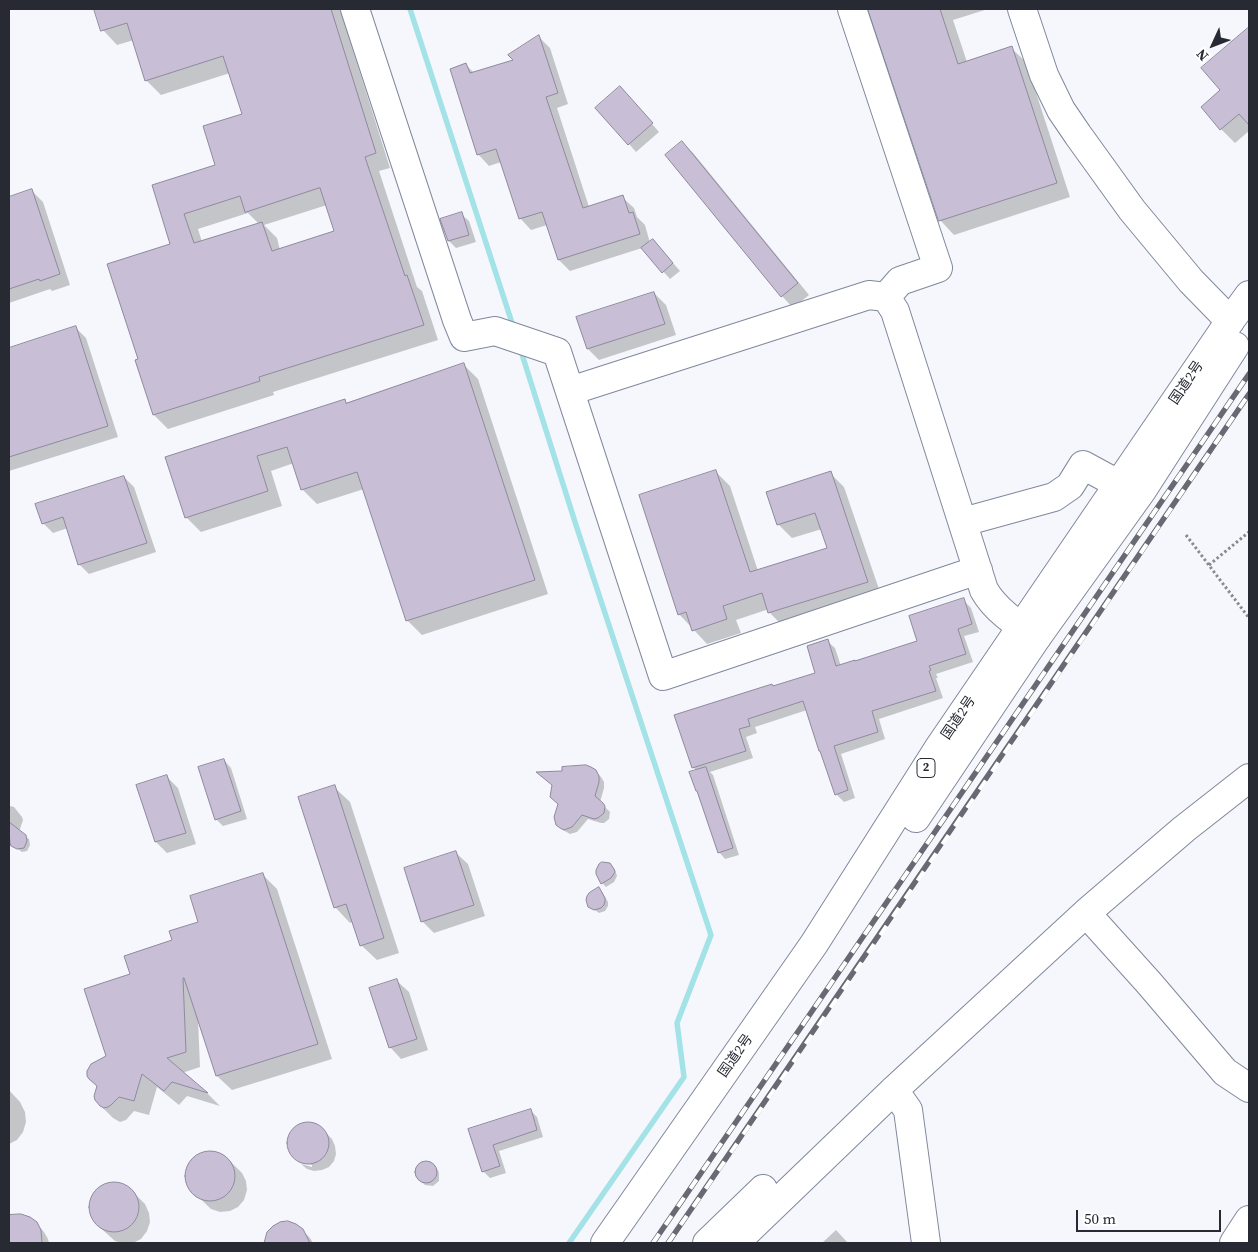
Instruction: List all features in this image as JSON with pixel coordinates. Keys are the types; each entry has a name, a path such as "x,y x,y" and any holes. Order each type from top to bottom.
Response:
{"main road":[{"path":"356,9 464,337 494,331 557,352 663,676 978,570"},
{"path":"852,9 938,268 900,281 886,297"},
{"path":"1022,9 1044,75 1061,110 1078,135 1132,210 1191,281 1240,323"},
{"name":"国道2号","path":"605,1243 814,944 938,749 1143,489 1240,323 1249,294"},
{"path":"570,390 869,295 886,297"},
{"path":"886,297 894,311 984,590 998,608 1029,632"},
{"name":"国道2号","path":"625,1243 929,798 1118,484 1240,323"},
{"path":"963,522 1054,497 1070,486 1084,465 1118,484"},
{"path":"706,1243 882,1088 1184,829 1249,778"},
{"path":"1086,913 1225,1072 1249,1088"},
{"path":"734,1243 882,1088"},
{"path":"882,1088 908,1110 926,1243"},
{"path":"1234,1243 1249,1220"}],"path":[{"path":"1209,565 1249,532"},
{"path":"1186,534 1249,618"}],"building":[{"path":"94,9 331,9 376,153 365,157 405,276 407,275 424,325 259,377 260,381 153,415 135,360 138,359 107,264 170,244 152,185 215,165 203,126 242,114 223,56 145,81 127,23 101,31","holes":["320,188 334,231 272,251 262,222 194,243 184,214 240,196 245,212"]},
{"path":"868,9 940,9 958,64 1012,46 1057,183 939,221"},
{"path":"1249,27 1249,125 1239,114 1220,130 1201,107 1220,90 1201,68"},
{"path":"539,35 558,93 546,97 583,208 623,195 629,213 633,212 640,234 558,260 542,212 519,219 496,149 477,155 450,69 466,63 470,73 513,60 508,55"},
{"path":"620,86 653,123 628,145 595,108"},
{"path":"682,141 798,283 781,297 665,155"},
{"path":"32,189 60,274 9,289 9,197"},
{"path":"462,212 469,235 448,241 440,219"},
{"path":"653,239 673,263 662,273 641,248"},
{"path":"654,292 665,324 587,349 576,317"},
{"path":"76,326 108,426 9,457 9,348"},
{"path":"464,363 535,580 406,621 357,472 301,490 287,447 257,456 268,491 185,518 165,457 345,399 346,403"},
{"path":"716,470 750,572 827,548 815,513 777,525 766,492 831,471 868,582 768,613 762,593 723,606 727,619 692,631 686,612 678,615 639,495"},
{"path":"124,476 147,543 78,565 63,517 42,524 35,504"},
{"path":"964,598 972,624 958,629 966,654 929,666 936,691 872,711 878,732 834,746 848,790 835,795 803,701 748,719 750,726 739,729 746,751 692,768 674,715 772,684 773,686 815,673 807,646 828,639 836,666 917,641 909,616"},
{"path":"224,759 241,811 215,820 198,767"},
{"path":"586,765 596,770 599,776 595,796 605,806 604,813 594,819 582,815 572,827 564,830 556,825 554,817 558,804 550,797 552,785 536,772 562,771 562,767"},
{"path":"706,767 733,848 718,853 689,772"},
{"path":"167,775 186,833 155,842 136,785"},
{"path":"335,785 384,938 360,946 346,904 334,908 298,797"},
{"path":"9,822 26,835 27,841 24,848 17,849 11,846"},
{"path":"456,851 474,905 421,922 404,868"},
{"path":"602,862 610,863 615,872 611,878 601,884 596,870"},
{"path":"263,873 318,1044 216,1076 183,978 186,1052 167,1058 208,1093 172,1082 164,1091 142,1074 134,1101 119,1097 108,1107 100,1106 94,1096 97,1086 87,1076 87,1071 91,1064 106,1056 84,989 130,974 124,956 172,940 169,931 198,922 190,896"},
{"path":"599,887 605,901 601,908 594,910 588,907 586,900 589,893"},
{"path":"397,979 417,1039 389,1048 369,988"},
{"path":"531,1109 537,1130 493,1145 500,1166 482,1172 468,1129"},
{"path":"308,1122 323,1128 329,1143 323,1158 308,1164 293,1158 287,1143 293,1128"},
{"path":"205,1151 215,1151 228,1158 235,1171 235,1181 228,1194 215,1201 205,1201 196,1197 189,1190 185,1181 185,1171 189,1162 196,1155"},
{"path":"426,1161 434,1164 437,1172 434,1180 426,1183 418,1180 415,1172 418,1164"},
{"path":"109,1182 119,1182 132,1189 139,1202 139,1212 132,1225 119,1232 109,1232 100,1228 93,1221 89,1212 89,1202 93,1193 100,1186"},
{"path":"21,1214 37,1222 41,1230 42,1243 9,1243 9,1215"},
{"path":"288,1221 303,1229 310,1243 264,1243 267,1232 273,1226 280,1222"}],"waterway":[{"path":"410,9 514,329"},
{"path":"520,348 575,522 711,935 677,1023 684,1077 569,1243"}],"railway":[{"path":"653,1243 1249,374"},
{"path":"668,1243 1249,394"}]}
